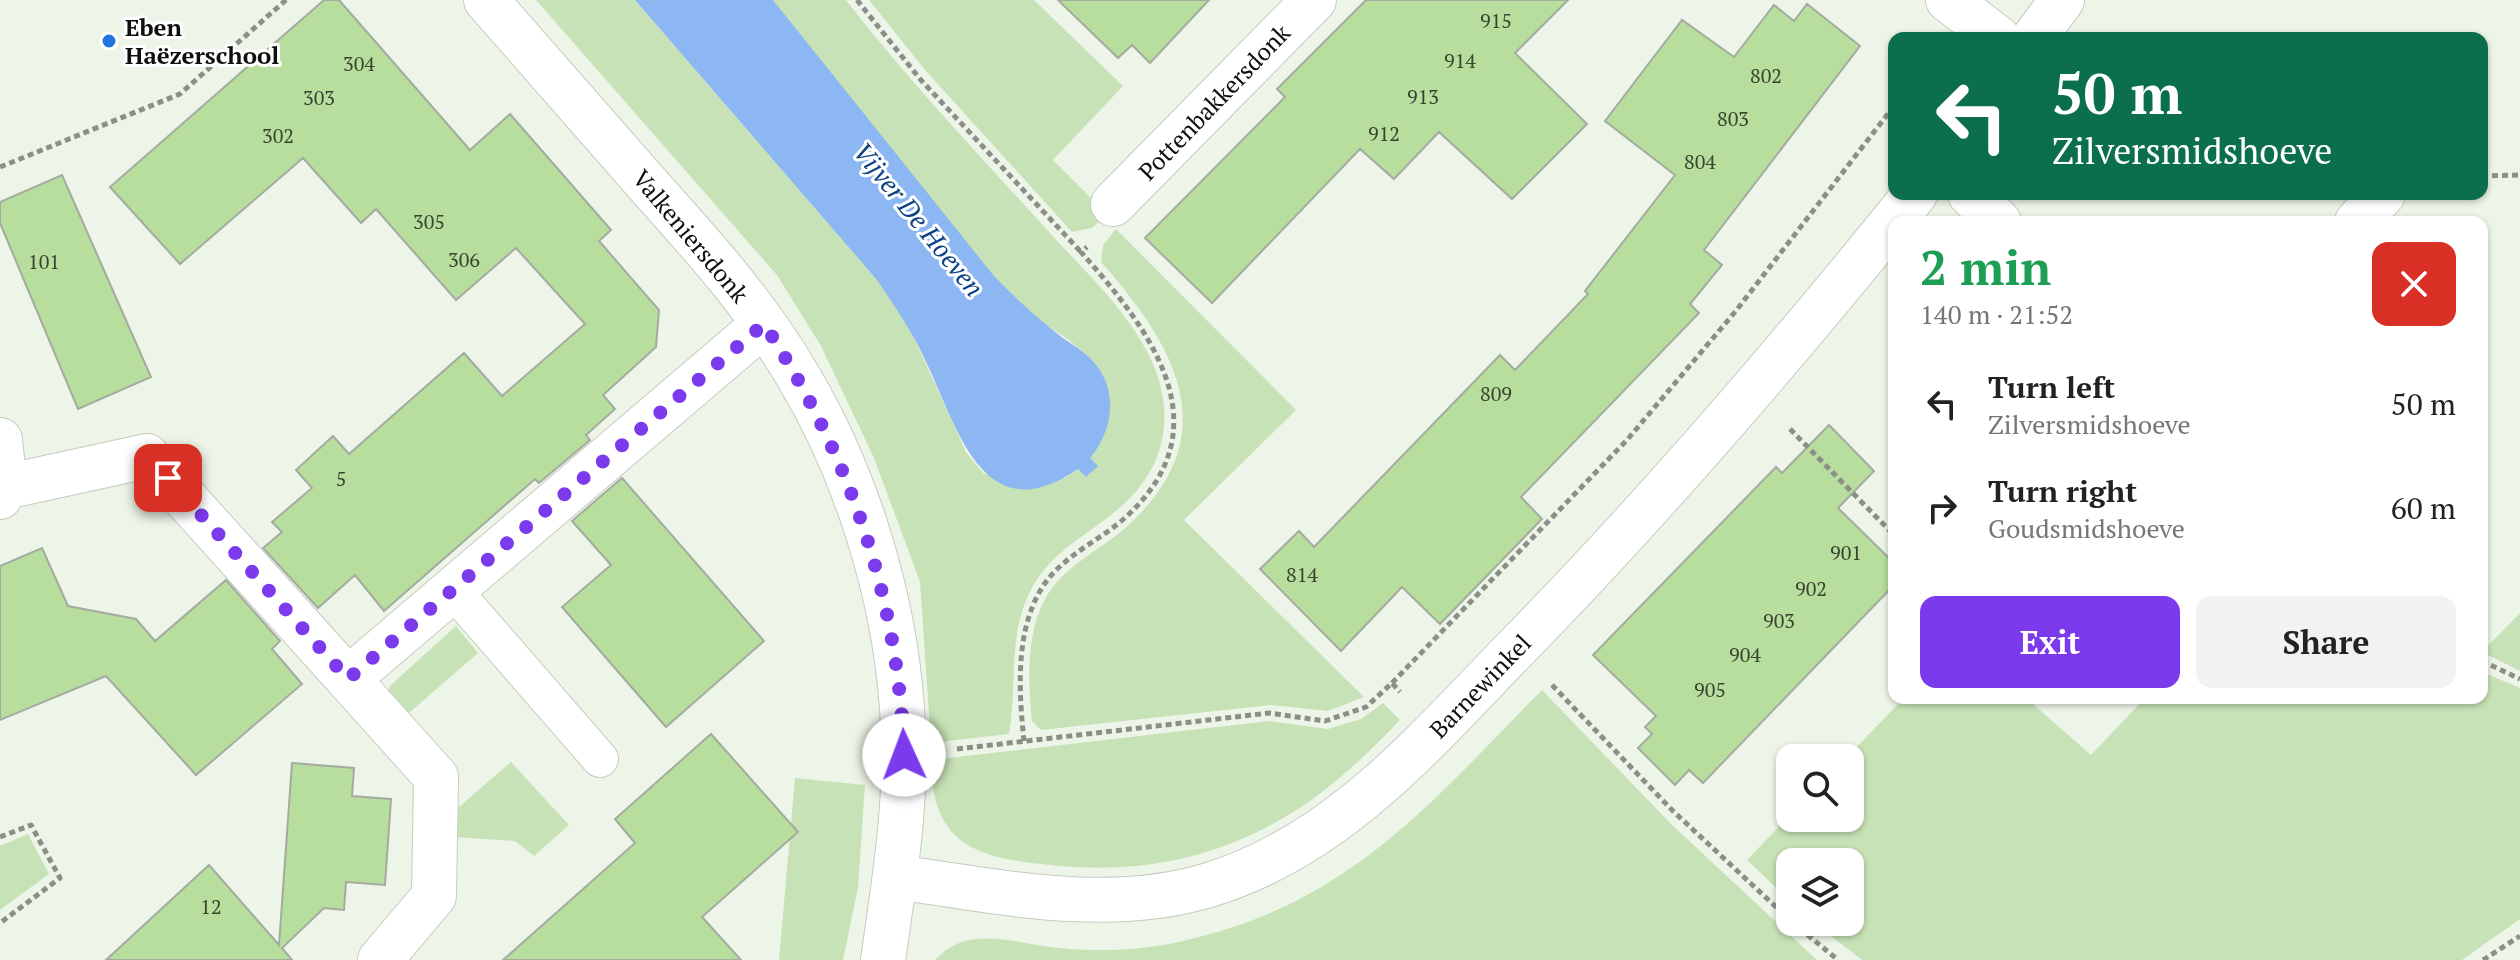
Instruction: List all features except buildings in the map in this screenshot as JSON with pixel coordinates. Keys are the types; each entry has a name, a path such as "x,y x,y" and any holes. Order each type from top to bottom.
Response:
{"street":[{"name":"Valkeniersdonk","path":"486,0 720,266 799,376 828,432 873,554 896,660 904,755 895,877 883,960"},
{"name":"Pottenbakkersdonk","path":"1113,204 1314,0"},
{"path":"1948,0 1990,32"},
{"path":"2038,32 2062,0"},
{"name":"Barnewinkel","path":"1897,216 1910,200"},
{"path":"1976,200 1993,216"},
{"path":"2363,216 2377,200"},
{"name":"Barnewinkel","path":"895,877 1086,900 1128,899 1207,886 1273,860 1319,834 1374,791 1438,730 1595,568 1753,391 1888,227"},
{"path":"348,679 764,324"},
{"path":"0,440 2,492 147,456 436,777 434,896 380,960"}],"lane":[{"path":"453,590 600,759"}],"path":[{"path":"0,167 180,94 286,0"},
{"path":"857,0 920,79 1115,290 1159,355 1169,378 1175,407 1174,433 1167,456 1144,496 1111,529 1064,562 1040,591 1028,624 1024,648 1021,711 1024,741"},
{"path":"904,755 1269,713 1325,721 1366,707 1627,440 1735,312 1888,114"},
{"path":"2488,176 2520,175"},
{"path":"1081,252 1110,225 1113,204"},
{"path":"1753,391 1888,529"},
{"path":"1517,647 1673,811 1776,907"},
{"path":"2488,664 2520,679"},
{"path":"1392,683 1438,730"},
{"path":"0,837 31,825 60,878 0,923"},
{"path":"1809,936 1838,960"},
{"path":"2483,960 2520,936"}],"green space":[{"path":"536,0 635,0 877,280 910,329 966,452 984,474 1065,478 1078,469 1086,477 1097,466 1089,458 1098,446 1108,419 1108,391 1103,378 1086,354 1036,317 983,265 773,0 846,0 971,147 1107,294 1144,345 1153,364 1163,401 1164,427 1159,452 1141,485 1126,502 1057,557 1030,592 1018,627 1009,734 931,743 920,582 874,458 821,346 777,275"},
{"path":"869,0 1034,0 1123,86 1053,160 1107,214 1092,228 1072,232 925,70"},
{"path":"1116,229 1296,410 1184,520 1364,697 1328,711 1271,705 1041,730 1032,721 1029,676 1031,644 1044,601 1060,579 1124,529 1156,495 1175,461 1182,427 1180,393 1169,360 1151,327 1101,262 1103,245"},
{"path":"2520,613 2520,671 2488,655 2488,646"},
{"path":"456,626 478,653 402,719 386,694 391,685"},
{"path":"2488,675 2520,688 2520,919 2462,960 1862,960 1831,936 1864,936 1864,848 1776,848 1776,888 1747,860 1776,830 1864,832 1864,744 1860,744 1898,704 2033,704 2091,755 2139,704 2488,704"},
{"path":"1542,690 1672,825 1776,922 1776,936 1791,936 1817,960 935,960 954,945 971,940 987,938 1078,949 1131,949 1199,937 1254,919 1304,897 1348,870 1389,839 1465,769"},
{"path":"1383,703 1400,720 1368,753 1316,797 1278,821 1232,843 1156,864 1077,867 1024,862 980,851 963,842 949,829 939,811 933,789 931,760 1269,721 1328,729 1361,719"},
{"path":"511,762 569,825 534,856 515,841 454,837 459,807"},
{"path":"795,778 865,785 858,888 843,960 779,960"},
{"path":"28,834 49,874 0,910 0,846"}],"water":[{"name":"Vijver De Hoeven","path":"635,0 773,0 994,276 1038,318 1085,353 1099,368 1109,394 1110,407 1105,434 1090,458 1098,466 1086,477 1078,469 1046,486 1019,489 997,481 979,465 950,417 916,342 877,280"}],"place":[{"name":"Eben Haëzerschool","path":"109,41"}],"route":[{"path":"168,478 348,679 764,324 799,376 828,432 873,554 887,607 896,660 904,755"}]}
